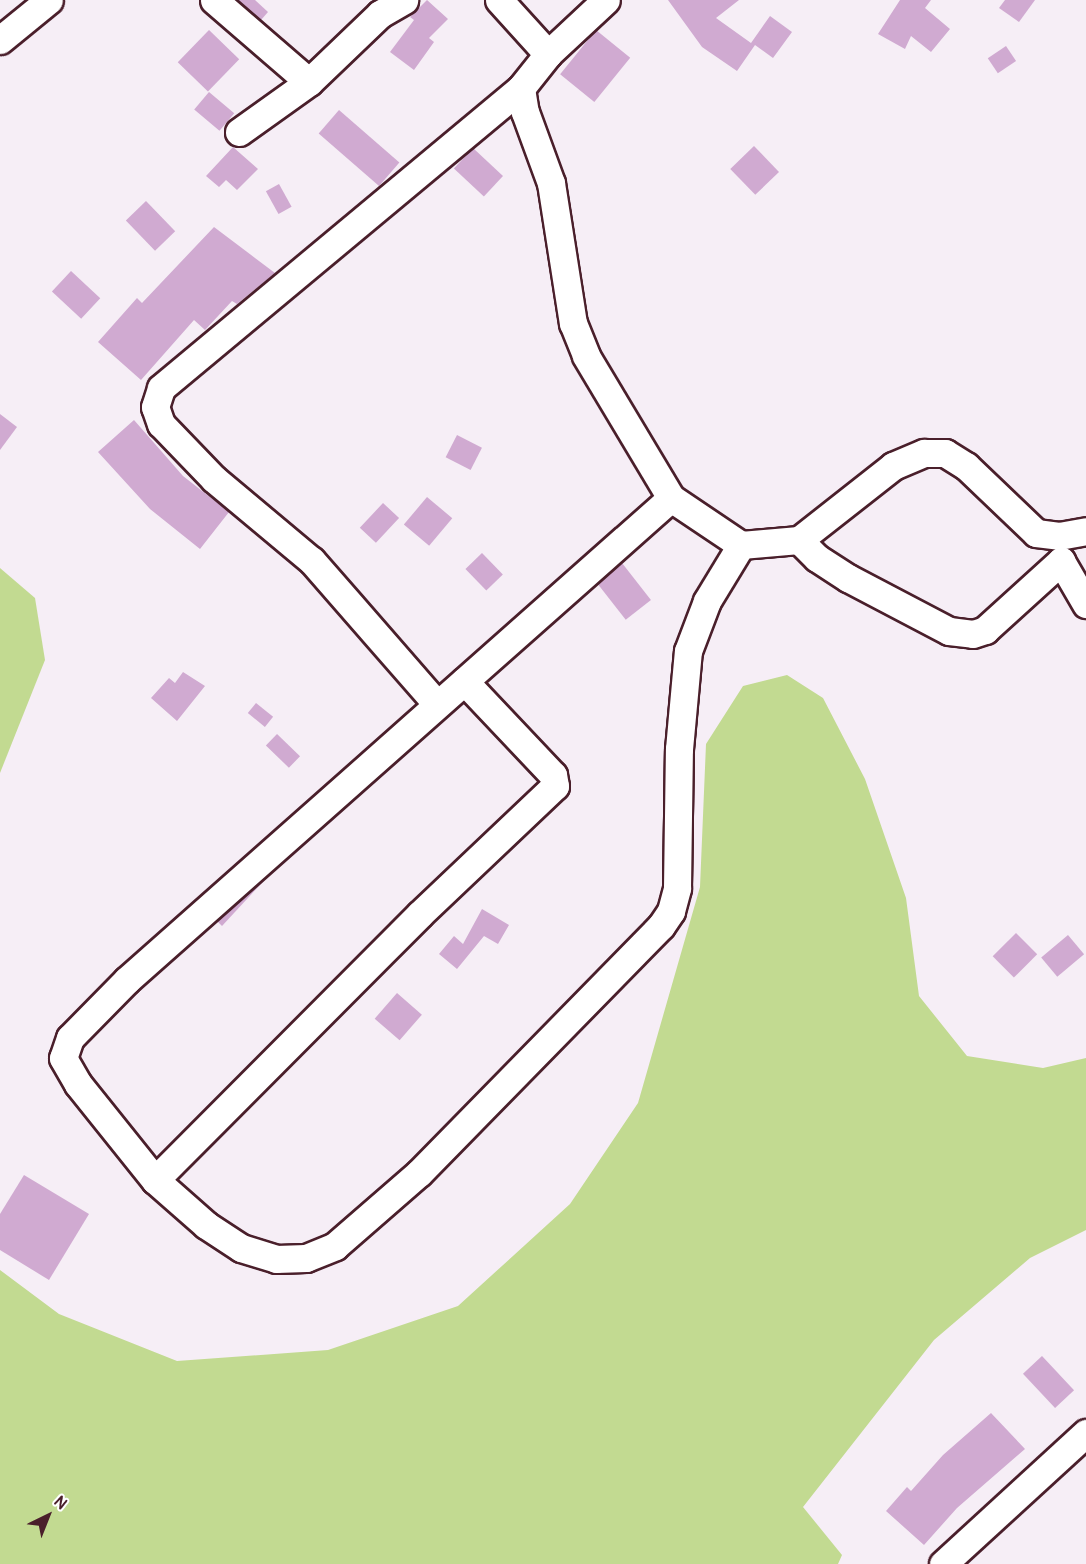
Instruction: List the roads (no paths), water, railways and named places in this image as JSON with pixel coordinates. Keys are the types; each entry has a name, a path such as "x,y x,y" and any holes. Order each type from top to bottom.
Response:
{"street":[{"path":"0,40 50,0"},
{"path":"214,0 309,82"},
{"path":"239,132 309,82 380,14 404,0"},
{"path":"499,0 548,54"},
{"path":"436,703 312,561 214,479 161,424 155,407 161,388 521,88 548,54 606,0"},
{"path":"521,88 525,112 551,183 573,323 586,356 671,498 741,545 799,540 893,466 924,453 945,453 966,466 1035,533 1059,536 1086,532"},
{"path":"671,498 464,681 436,703 127,981 64,1047 63,1058 78,1084 154,1180 175,1201 241,1248 286,1259 306,1258 335,1246 418,1173 649,940 671,911 676,888 679,749 688,651 707,601 741,545"},
{"path":"799,540 817,558 848,578 961,634 985,630 1061,561 1086,532"},
{"path":"1061,561 1086,604"},
{"path":"154,1180 420,914 555,786 553,775 464,681"},
{"path":"943,1564 1086,1432"}]}
